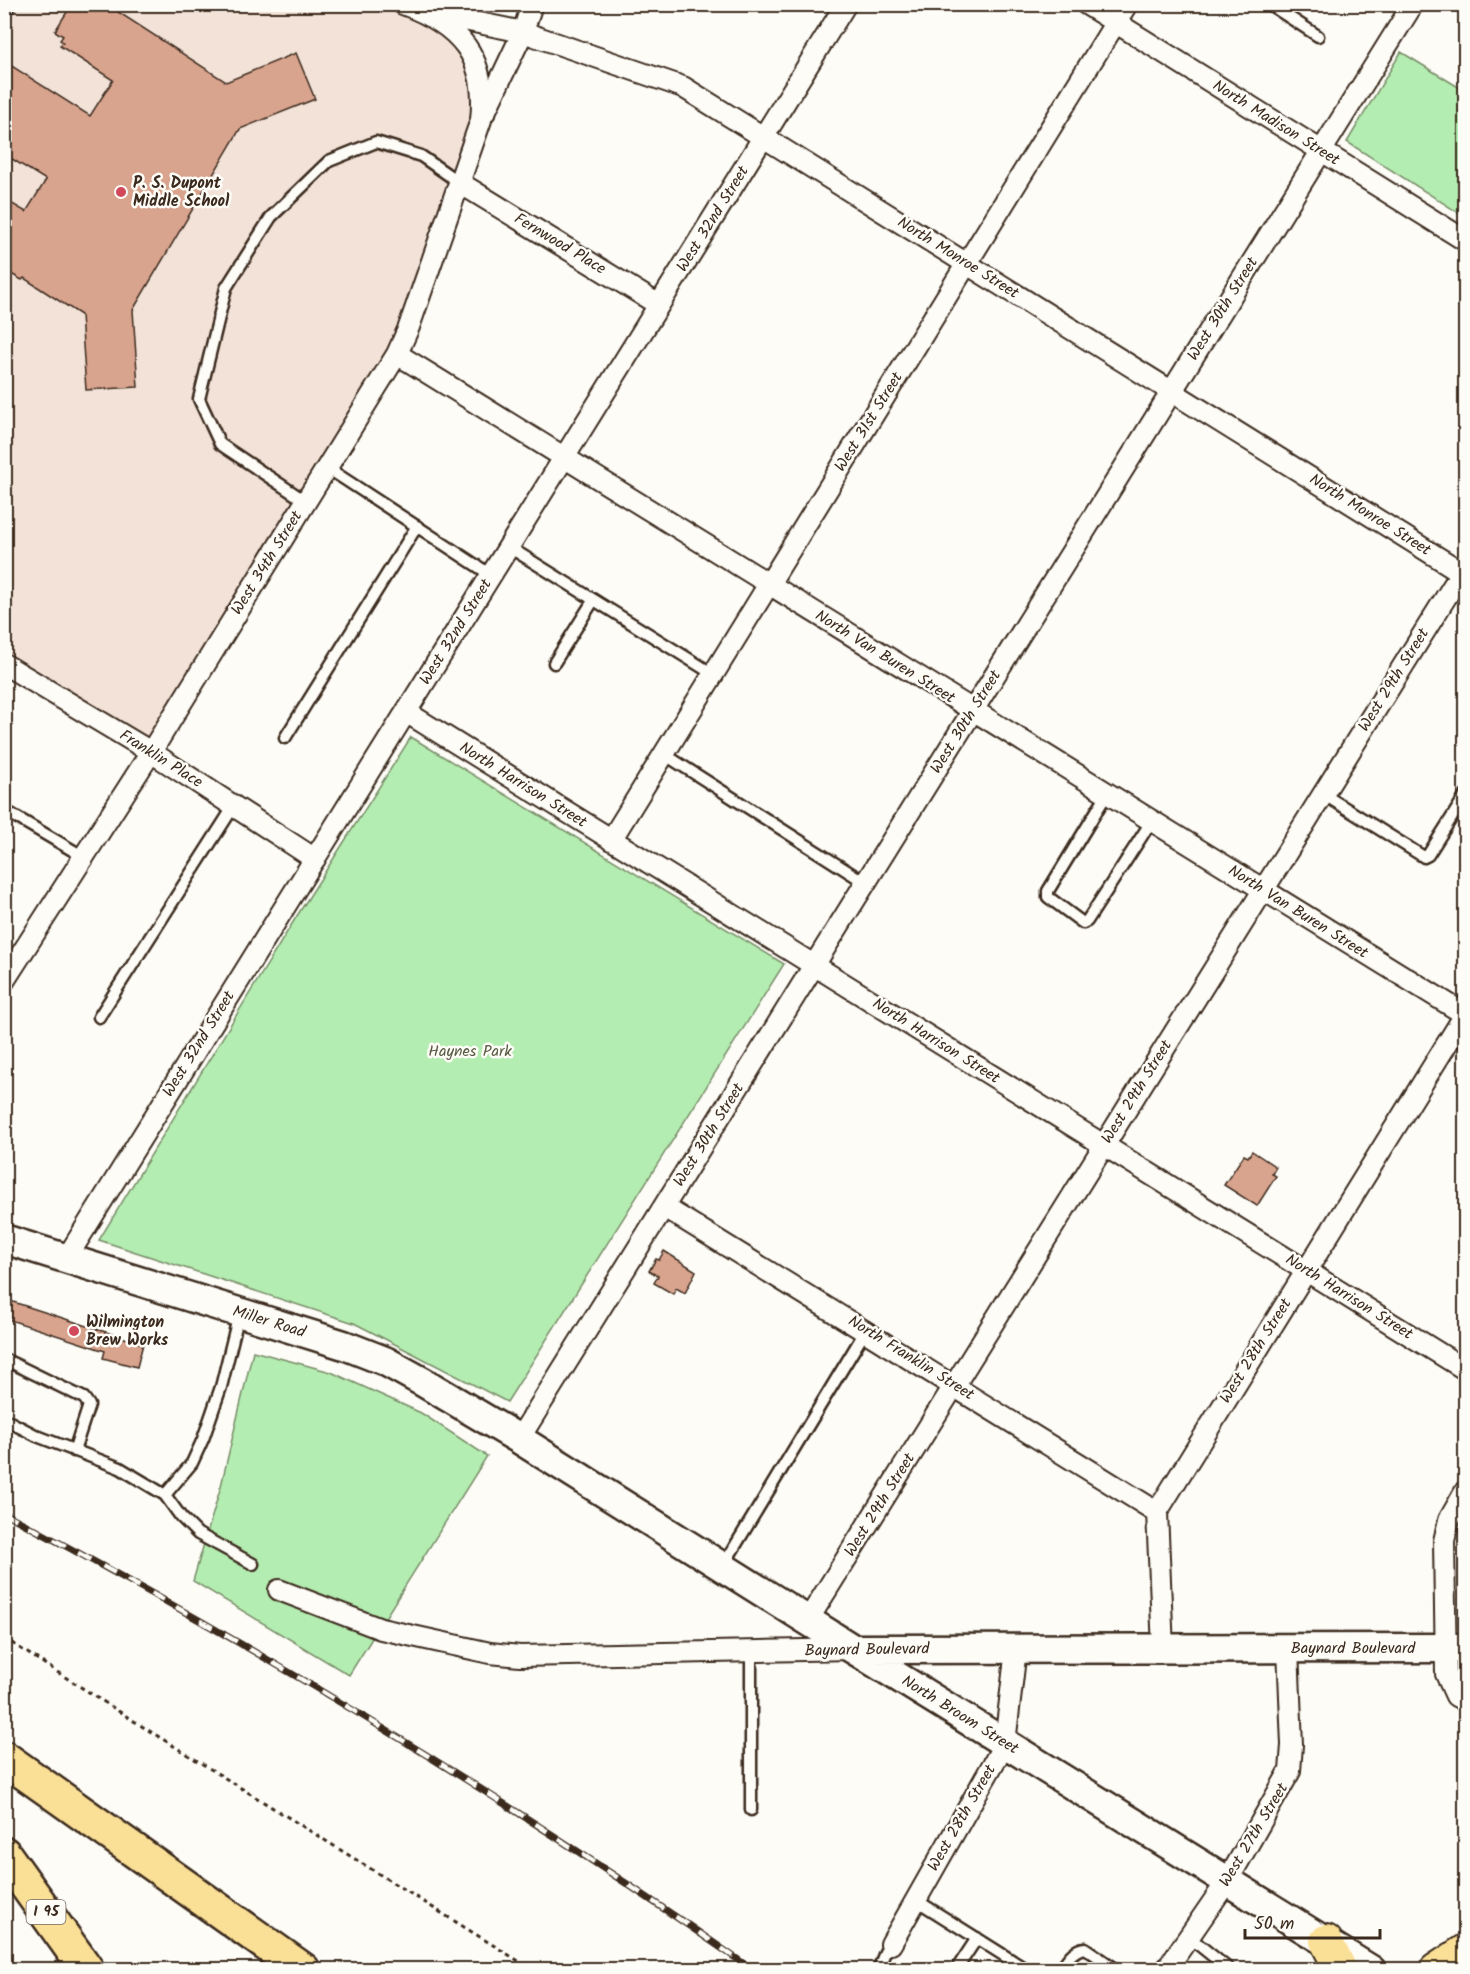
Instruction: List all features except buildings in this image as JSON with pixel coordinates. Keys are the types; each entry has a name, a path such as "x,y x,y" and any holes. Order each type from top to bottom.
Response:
{"highway":[{"path":"4,1758 303,1970"},
{"name":"I 95","path":"4,1854 87,1970"}],"main road":[{"path":"1326,1941 1341,1970"},
{"path":"1436,1970 1466,1950"}],"street":[{"name":"West 34th Street","path":"4,981 12,952 84,857 397,354 409,327 481,120 523,32 532,4"},
{"name":"West 32nd Street","path":"66,1259 846,4"},
{"name":"North Madison Street","path":"1086,4 1466,241"},
{"name":"West 31st Street","path":"611,840 1127,4"},
{"name":"West 30th Street","path":"519,1439 1413,4"},
{"name":"North Monroe Street","path":"416,7 523,32 683,87 1464,571"},
{"name":"North Monroe Street","path":"416,7 457,34 471,51 478,69"},
{"name":"West 34th Street","path":"478,69 483,97 481,120"},
{"name":"Fernwood Place","path":"460,183 659,304"},
{"name":"North Van Buren Street","path":"397,354 1465,1014"},
{"name":"West 29th Street","path":"808,1620 1464,571"},
{"name":"Franklin Place","path":"4,664 151,752 315,859"},
{"name":"North Harrison Street","path":"406,712 1466,1370"},
{"name":"West 28th Street","path":"1156,1512 1465,1014"},
{"name":"North Franklin Street","path":"664,1207 866,1330 1156,1512"},
{"name":"Miller Road","path":"4,1239 344,1345 385,1361 519,1439"},
{"name":"North Broom Street","path":"519,1439 852,1649 1371,1970"},
{"path":"1466,1490 1449,1520 1444,1541 1456,1648 1446,1674 1456,1696 1466,1701"},
{"path":"1156,1512 1163,1649"},
{"name":"Baynard Boulevard","path":"279,1590 381,1629 490,1653 520,1656 852,1649 1456,1648"},
{"name":"West 28th Street","path":"891,1944 1005,1743 1016,1649"},
{"name":"West 27th Street","path":"1166,1970 1228,1880 1290,1771 1292,1745 1288,1649"}],"lane":[{"path":"4,13 10,4"},
{"path":"1269,4 1318,36"},
{"path":"305,501 220,444 199,399 226,288 272,217 329,161 376,142 421,156 460,183"},
{"path":"326,467 491,575"},
{"path":"285,738 417,526"},
{"path":"508,547 713,674"},
{"path":"554,663 593,601"},
{"path":"664,754 866,883"},
{"path":"1107,794 1048,891 1048,897 1083,923 1087,921 1151,822"},
{"path":"1323,794 1424,857 1428,855 1466,795"},
{"path":"99,1017 234,806"},
{"path":"4,810 84,857"},
{"path":"165,1495 192,1463 203,1439 221,1387 239,1312"},
{"path":"723,1567 866,1330"},
{"path":"4,1359 84,1398 89,1405 74,1451"},
{"path":"4,1419 37,1436 120,1468 165,1495 181,1517 198,1534 253,1564"},
{"path":"751,1651 751,1810"},
{"path":"916,1900 1027,1970"},
{"path":"1189,1937 1230,1970"},
{"path":"956,1970 977,1938"},
{"path":"878,1970 891,1944"},
{"path":"1060,1970 1074,1952 1085,1948 1117,1970"}],"path":[{"path":"4,1638 533,1970"}],"shaded area":[{"name":"P. S. Dupont Middle School","path":"4,5 403,5 457,34 483,107 397,354 151,752 5,662"}],"green space":[{"path":"1401,52 1465,91 1465,217 1347,142"},
{"name":"Haynes Park","path":"411,737 784,964 507,1402 354,1323 99,1240 295,919"},
{"path":"253,1351 331,1372 421,1413 487,1456 349,1675 193,1581 221,1486"}],"railway":[{"path":"4,1513 197,1619 386,1730 571,1847 753,1970"}],"place":[{"name":"P. S. Dupont Middle School","path":"121,192"},
{"name":"Wilmington Brew Works","path":"74,1331"}]}
